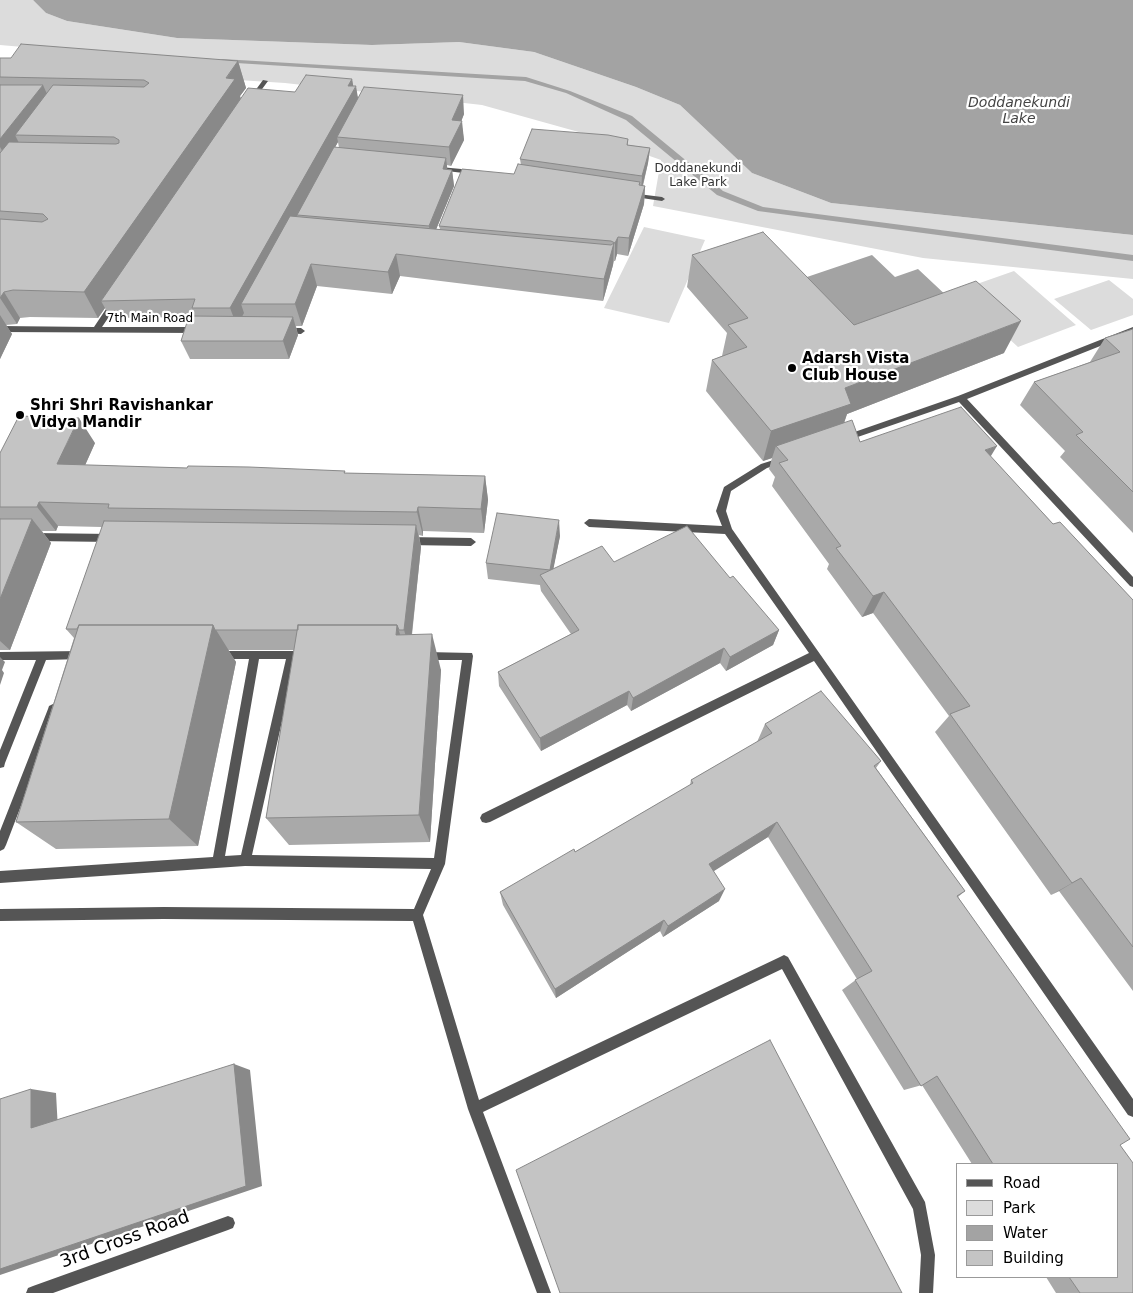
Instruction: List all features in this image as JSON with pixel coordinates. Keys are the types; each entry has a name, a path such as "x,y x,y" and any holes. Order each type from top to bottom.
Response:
{"street":[{"path":"248,105 265,81"},
{"path":"428,168 485,174"},
{"path":"462,180 465,171"},
{"path":"623,194 662,199"},
{"path":"96,330 118,298"},
{"name":"7th Main Road","path":"0,329 202,330"},
{"path":"839,440 961,398 1133,330"},
{"path":"274,331 300,331"},
{"path":"961,398 1133,583"},
{"path":"792,456 764,466 727,489 722,510 728,530 1133,1110"},
{"path":"589,523 728,530"},
{"path":"20,536 118,538"},
{"path":"392,541 471,542"},
{"path":"0,656 43,655 72,659 93,655"},
{"path":"0,763 43,655"},
{"path":"207,655 321,655"},
{"path":"218,862 255,655"},
{"path":"245,860 292,655"},
{"path":"486,818 815,655"},
{"path":"419,656 468,656 439,864 417,915 475,1109 544,1293"},
{"path":"0,845 56,700"},
{"path":"0,876 245,860 439,864"},
{"path":"0,915 164,913 417,915"},
{"path":"475,1109 784,961 920,1207 928,1255 926,1293"},
{"name":"3rd Cross Road","path":"33,1293 228,1223"}],"green space":[{"name":"Doddanekundi Lake Park","path":"0,0 33,0 46,13 67,21 177,38 372,45 459,42 534,52 636,87 680,105 752,173 831,203 1133,235 1133,279 923,258 653,206 661,160 593,136 482,105 285,83 20,66 23,47 0,45"},
{"path":"644,227 705,240 669,323 604,308"},
{"path":"1014,271 1076,325 1018,347 957,291"},
{"path":"1109,280 1133,299 1133,315 1091,330 1054,299"}],"water":[{"name":"Doddanekundi Lake","path":"33,0 1133,0 1133,235 831,203 752,173 680,105 636,87 534,52 459,42 372,45 177,38 67,21 46,13"},
{"path":"872,255 895,277 918,269 950,299 857,332 804,278"}],"building":[{"path":"21,44 238,61 226,78 235,79 84,292 13,290 4,292 0,298 0,219 42,222 48,219 43,214 0,211 0,153 9,142 119,143 119,140 114,137 15,135 53,85 144,87 149,83 144,80 0,77 0,58 11,58"},
{"path":"306,75 352,79 348,86 356,86 230,308 192,308 195,299 101,301 248,88 295,92"},
{"path":"0,85 43,85 0,139"},
{"path":"364,87 463,95 452,120 462,121 449,147 337,137"},
{"path":"532,129 608,135 628,139 627,145 650,148 642,176 520,159"},
{"path":"334,147 446,158 443,169 452,170 429,226 297,215"},
{"path":"518,164 640,182 639,185 645,186 629,238 618,237 615,243 611,241 439,226 462,169 514,174"},
{"path":"290,216 611,245 614,243 604,279 396,254 388,272 311,264 295,304 241,304"},
{"path":"763,232 854,325 976,281 1021,321 845,388 851,404 771,431 712,360 747,347 728,325 748,318 692,255"},
{"path":"189,316 293,317 283,341 181,341"},
{"path":"1133,329 1133,492 1076,435 1083,432 1034,382 1120,352 1105,338"},
{"path":"961,407 997,446 985,450 1053,524 1060,522 1133,600 1133,947 1081,878 1072,883 950,714 970,706 884,592 873,596 836,548 841,546 779,463 788,460 776,446 852,420 860,442"},
{"path":"19,416 79,418 57,464 187,468 188,466 249,467 345,471 344,473 485,476 481,509 418,507 417,512 108,508 109,504 39,502 37,507 0,507 0,453"},
{"path":"497,513 559,520 550,570 486,563"},
{"path":"0,519 32,519 0,599"},
{"path":"104,521 416,525 404,630 399,630 397,625 298,625 298,630 215,630 213,625 79,625 77,629 66,629"},
{"path":"687,526 730,578 733,576 779,630 730,657 724,648 633,698 629,691 540,738 498,672 579,630 540,575 602,546 614,562"},
{"path":"79,625 213,625 169,819 16,822"},
{"path":"298,625 397,625 396,635 432,634 419,815 266,818"},
{"path":"821,691 881,761 874,766 965,891 957,896 1130,1139 1120,1145 1133,1163 1133,1293 1080,1293 1070,1278 1118,1278 1118,1163 992,1163 937,1076 921,1086 855,980 872,971 777,822 709,864 725,889 668,926 664,920 555,989 500,892 574,849 575,852 693,783 691,780 772,733 765,724"},
{"path":"770,1040 902,1293 560,1293 516,1170"},
{"path":"234,1064 246,1186 0,1269 0,1099 31,1089 31,1128"}],"waterway":[{"path":"222,61 526,79 568,92 629,118 720,193 761,209 1133,258"}],"place":[{"name":"Adarsh Vista Club House","path":"792,368"},
{"name":"Shri Shri Ravishankar Vidya Mandir","path":"20,415"}]}
